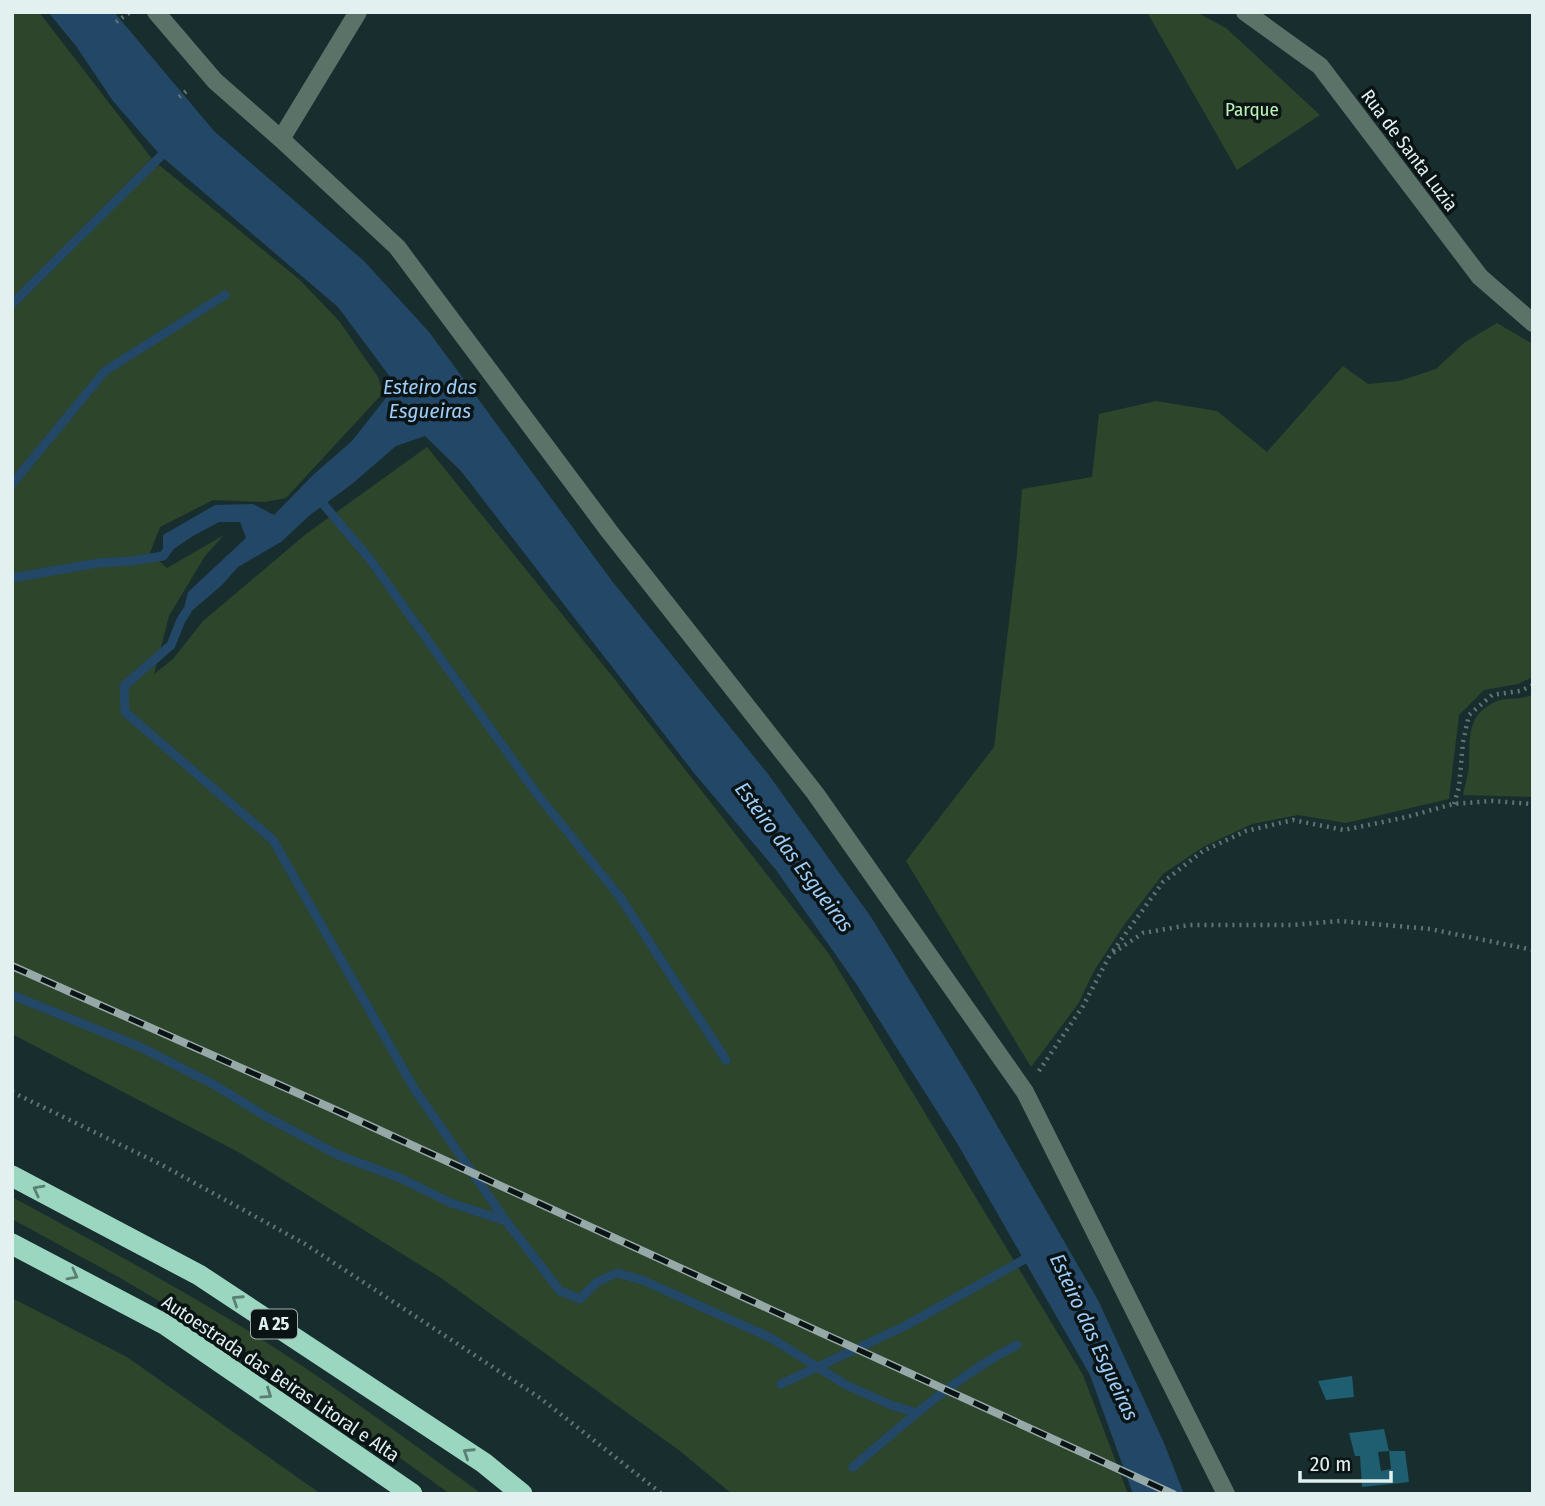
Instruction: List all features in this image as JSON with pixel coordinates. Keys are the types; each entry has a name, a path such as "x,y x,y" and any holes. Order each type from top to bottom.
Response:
{"highway":[{"name":"Autoestrada das Beiras Litoral e Alta","path":"12,1176 199,1275 484,1463 522,1494"},
{"name":"Autoestrada das Beiras Litoral e Alta","path":"12,1244 166,1325 412,1494"}],"street":[{"path":"156,12 215,81 397,247 609,531 815,793 1025,1092 1226,1494"},
{"path":"281,139 358,12"},
{"name":"Rua de Santa Luzia","path":"1245,12 1320,66 1480,277 1533,323"}],"path":[{"path":"116,22 129,13"},
{"path":"180,97 189,89"},
{"path":"1454,804 1459,787 1463,742 1469,715 1492,695 1520,691 1533,685"},
{"path":"1025,1092 1083,1006 1110,955 1163,882 1203,851 1246,831 1293,821 1344,830 1454,804 1492,801 1533,804"},
{"path":"1110,955 1143,933 1189,925 1245,926 1340,921 1430,929 1533,950"},
{"path":"12,1092 162,1165 305,1244 540,1398 662,1494"}],"green space":[{"path":"12,12 39,12 153,160 300,280 339,321 378,377 383,393 286,498 265,502 213,500 160,527 150,553 167,568 224,535 205,556 169,616 154,674 173,659 203,621 306,534 427,447 616,681 829,954 1083,1375 1128,1494 732,1494 680,1451 441,1278 240,1153 12,1034"},
{"name":"Parque","path":"1147,12 1196,12 1226,28 1320,115 1237,170"},
{"path":"1497,323 1533,344 1533,677 1518,684 1484,690 1459,715 1449,799 1346,823 1298,815 1252,824 1203,847 1163,874 1124,925 1094,971 1078,1004 1031,1067 906,861 994,747 1017,555 1022,489 1092,477 1099,414 1156,401 1217,411 1267,452 1343,366 1368,384 1399,381 1436,369 1465,342"},
{"path":"1533,694 1533,797 1463,795 1472,728 1479,713 1500,700"},
{"path":"12,1197 163,1280 252,1333 339,1391 482,1494 450,1494 353,1424 245,1352 122,1279 12,1219"},
{"path":"12,1298 127,1357 321,1494 12,1494"}],"water":[{"name":"Esteiro das Esgueiras","path":"48,12 114,12 214,131 364,261 429,332 612,581 768,774 871,917 969,1077 1098,1300 1164,1443 1184,1494 1133,1494 1090,1375 957,1143 857,985 776,870 694,773 461,471 425,436 396,446 352,484 310,515 281,542 238,567 221,586 181,620 188,592 246,538 240,522 219,522 163,556 163,535 215,505 253,504 274,515 313,475 352,441 396,385 338,307 161,156 113,101 76,46"}],"building":[{"path":"1352,1376 1354,1397 1326,1400 1318,1381"},
{"path":"1384,1429 1389,1451 1405,1451 1409,1482 1362,1487 1360,1456 1355,1456 1349,1433","holes":["1389,1451 1391,1469 1381,1471 1378,1452"]}],"waterway":[{"path":"12,304 170,147"},
{"path":"12,484 105,371 225,295"},
{"path":"318,498 369,558 537,794 620,897 726,1060"},
{"path":"12,578 98,563 163,556 169,548"},
{"path":"187,611 171,645 124,686 125,712 273,840 415,1090 506,1221 560,1291 580,1299 597,1282 617,1273 642,1280 771,1338 846,1385 917,1413"},
{"path":"12,995 140,1047 213,1084 265,1116 338,1155 400,1178 451,1203 506,1221"},
{"path":"781,1384 905,1326 1032,1255"},
{"path":"853,1467 952,1386 1017,1345"}],"railway":[{"path":"12,966 331,1108 1173,1494"}]}
